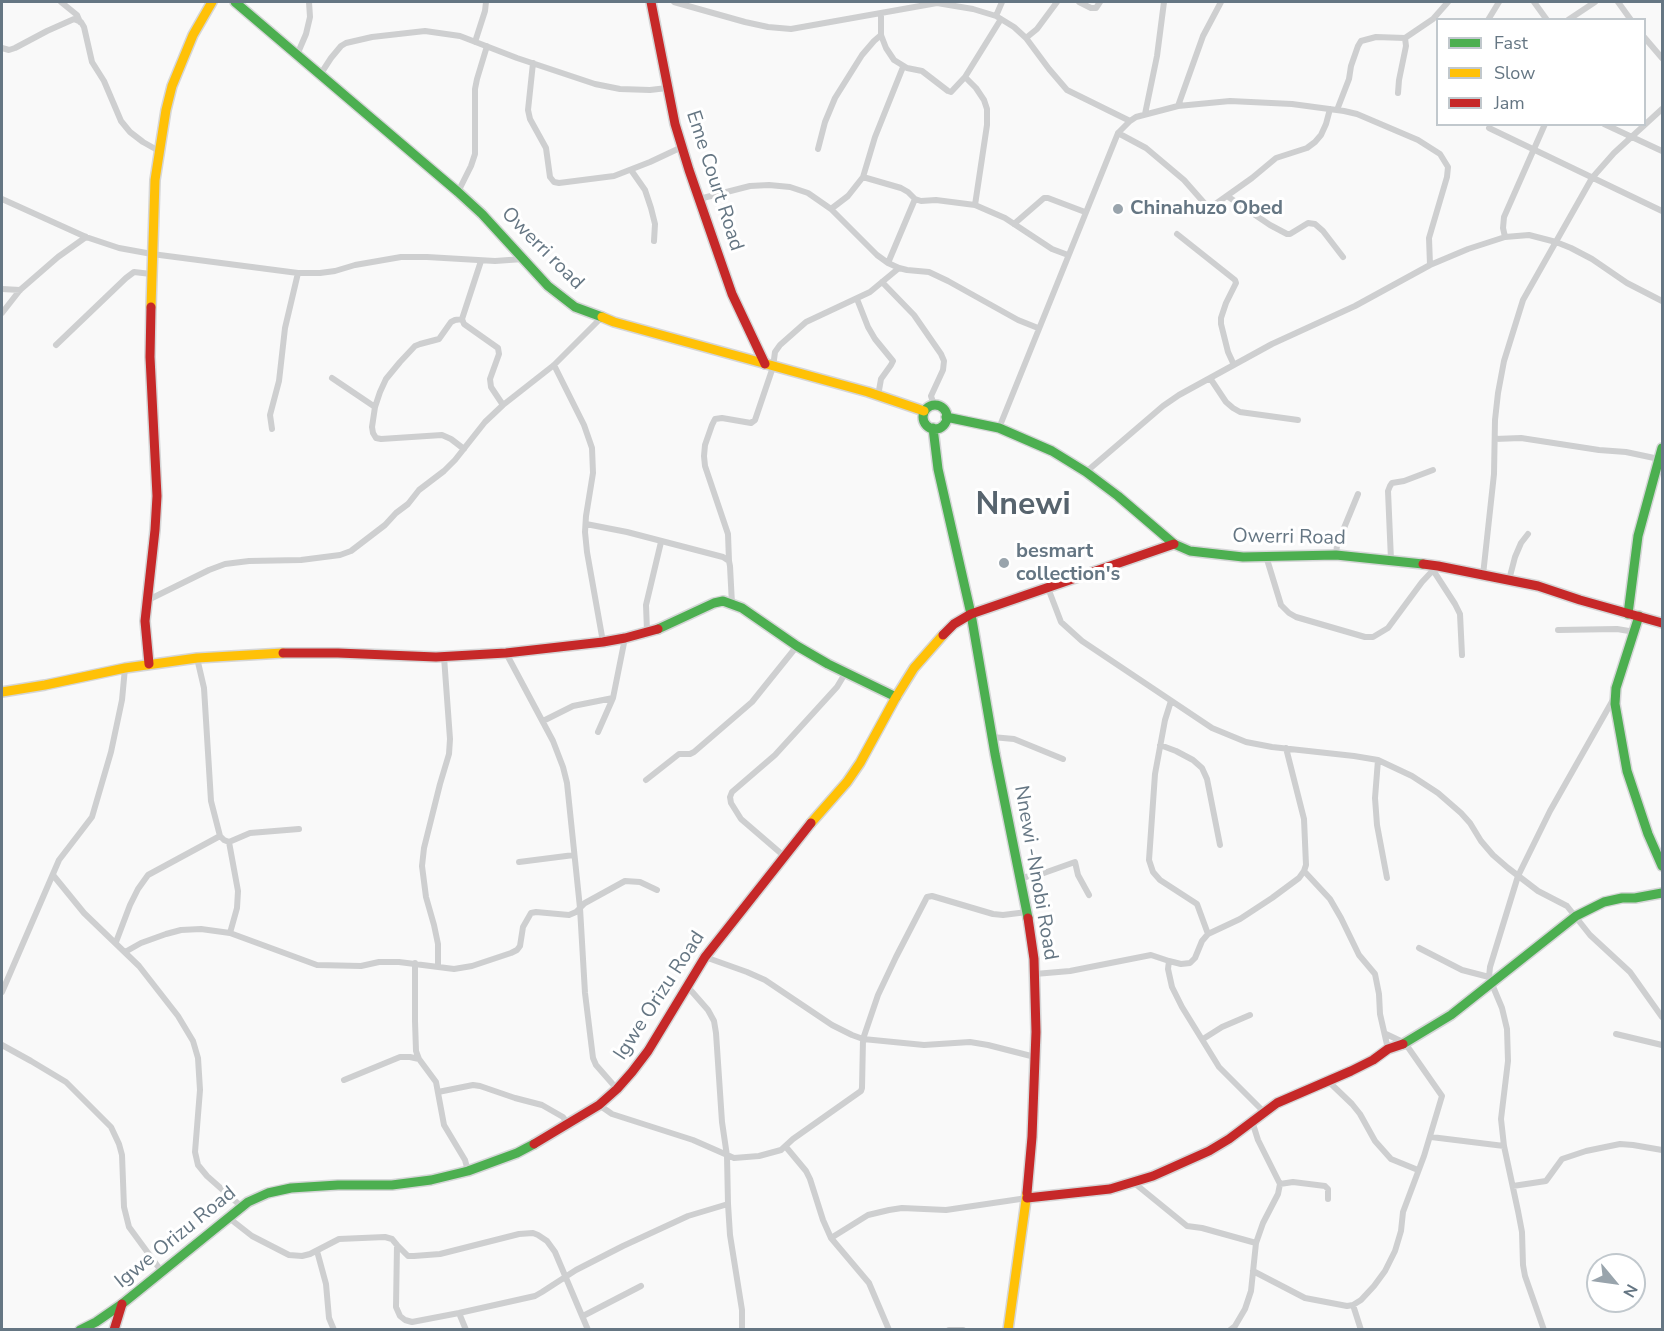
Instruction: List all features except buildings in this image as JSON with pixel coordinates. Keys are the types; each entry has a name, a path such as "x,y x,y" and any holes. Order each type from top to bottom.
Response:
{"main road":[{"path":"149,664 145,621 157,496 156,435 150,357 155,180 166,110 175,77 192,35 212,2"},
{"name":"Owerri road","path":"235,2 458,192 482,214 548,286 585,313 924,411"},
{"name":"Eme Court Road","path":"651,2 667,88 682,147 732,294 769,365"},
{"path":"934,405 943,408 946,417 941,427 933,428 924,422 924,411 934,405"},
{"name":"Owerri Road","path":"946,417 999,428 1052,452 1086,472 1118,496 1174,544 1201,553 1243,556 1336,555 1391,560 1538,586 1662,623"},
{"name":"Nnewi -Nnobi Road","path":"933,428 938,469 970,614 992,737 1028,912 1035,974 1034,1108 1027,1198 1008,1329"},
{"path":"1628,614 1638,536 1662,448"},
{"name":"Igwe Orizu Road","path":"80,1329 96,1322 122,1304 248,1202 268,1193 291,1188 392,1185 468,1172 517,1153 569,1125 599,1105 617,1089 648,1051 705,957 784,856 854,773 914,668 954,624 970,614 1174,544"},
{"path":"2,693 125,668 196,658 274,653 444,657 506,653 603,642 664,627 723,601 732,603 754,616 797,646 896,697"},
{"path":"1639,616 1614,698 1627,771 1648,834 1662,866"},
{"path":"1027,1198 1110,1189 1153,1176 1209,1151 1277,1103 1373,1060 1388,1049 1405,1044 1450,1015 1491,980 1576,916 1604,902 1662,893"},
{"path":"114,1329 122,1304"}],"street":[{"path":"61,2 77,15 84,27 92,62 104,81 121,121 130,132 159,152"},
{"path":"297,55 310,17 309,2"},
{"path":"475,42 486,2"},
{"path":"675,2 756,24 790,29 937,3 973,9 999,18 1014,27 1026,38 1067,90 1130,121"},
{"path":"886,2 881,35 890,54 903,67 922,70 948,91 954,90 965,77 999,18 1002,2"},
{"path":"1026,38 1037,29 1057,2"},
{"path":"1079,2 1096,8 1100,2"},
{"path":"1145,114 1157,56 1164,2"},
{"path":"1178,106 1203,36 1221,2"},
{"path":"1118,133 1146,148 1184,180 1206,204 1214,205 1276,158 1307,148 1315,142 1321,135 1349,79 1351,66 1361,41 1376,37 1405,38 1433,20 1448,2"},
{"path":"1489,18 1499,2"},
{"path":"1534,2 1546,18"},
{"path":"1571,18 1595,2"},
{"path":"1618,2 1630,18"},
{"path":"2,48 9,50 15,48 74,19 81,22"},
{"path":"320,75 341,46 355,40 425,31 460,36 595,84 650,90 667,88"},
{"path":"818,149 825,122 835,98 862,55 881,35"},
{"path":"1398,93 1406,46 1405,38"},
{"path":"1646,39 1662,58"},
{"path":"458,192 475,154 475,89 487,46"},
{"path":"533,63 528,110 530,119 546,148 550,177 554,182 614,176 682,147"},
{"path":"831,208 848,196 863,177 875,137 903,67"},
{"path":"965,77 976,88 987,109 987,125 975,205"},
{"path":"999,428 1118,133 1130,121 1145,114 1178,106 1230,101 1292,104 1334,109 1365,117 1418,140 1440,154 1448,167 1429,238 1430,265"},
{"path":"1646,124 1662,109"},
{"path":"1505,237 1504,217 1544,126"},
{"path":"1608,126 1662,151"},
{"path":"1483,575 1493,483 1495,420 1504,361 1523,300 1592,178 1614,153 1644,126"},
{"path":"1489,128 1662,211"},
{"path":"631,170 645,190 651,208 655,224 654,241"},
{"path":"863,177 901,188 915,200 963,202 975,205 1005,218 1052,249 1068,255"},
{"path":"699,199 750,186 790,187 808,193 831,208 877,255 888,263 898,268 929,272 1018,320 1038,328"},
{"path":"1227,196 1287,234 1308,223 1315,224 1343,257"},
{"path":"1014,224 1044,198 1085,212"},
{"path":"2,199 86,237 119,248 298,273 335,271 401,257 481,261 523,259"},
{"path":"888,263 915,200"},
{"path":"1177,234 1235,280 1236,283 1221,318 1228,352 1234,365"},
{"path":"1086,472 1163,406 1210,378 1272,344 1355,306 1430,265 1505,237 1528,235 1571,248 1662,302"},
{"path":"2,313 21,290 58,257 86,237"},
{"path":"481,261 462,319 464,324 498,348 499,354 490,379 491,387 502,405"},
{"path":"732,603 728,534 705,466 704,456 705,445 716,419 751,423 754,420 769,365 780,345 806,322 870,292 898,268"},
{"path":"56,345 134,272 151,274"},
{"path":"272,429 270,415 279,381 285,328 298,273"},
{"path":"882,282 914,315 942,354 943,370 932,396 934,405"},
{"path":"2,290 21,290"},
{"path":"857,299 868,327 893,361 880,381 878,396"},
{"path":"147,600 225,564 302,560 340,555 351,551 385,525 408,504 419,490 444,471 502,405 554,365 601,318"},
{"path":"462,319 451,322 439,339 415,346 386,380 375,407 372,433 376,438 381,439 442,435 464,449"},
{"path":"554,365 584,425 592,448 593,473 586,524 587,552 603,642"},
{"path":"332,378 375,407"},
{"path":"1210,378 1226,402 1240,412 1298,420"},
{"path":"1495,439 1521,438 1589,449 1626,452 1659,459"},
{"path":"1391,560 1389,486 1433,470"},
{"path":"1336,555 1358,494"},
{"path":"586,524 627,532 723,557 729,561"},
{"path":"1509,580 1515,557 1528,534"},
{"path":"647,631 646,605 661,542"},
{"path":"1266,556 1281,605 1289,613 1365,637 1373,637 1388,628 1422,582 1436,568 1460,615 1462,655"},
{"path":"1048,588 1061,621 1082,642 1212,728 1246,742 1378,760 1412,776 1438,793 1470,823 1493,855 1538,891 1567,906 1590,935 1630,972 1662,1017"},
{"path":"1558,630 1617,629 1635,632"},
{"path":"598,732 613,699 625,638"},
{"path":"646,780 679,754 694,752 752,702 797,646"},
{"path":"506,653 559,753 567,783 592,1058 617,1089"},
{"path":"438,967 438,944 426,897 422,866 426,837 449,754 444,657"},
{"path":"196,658 204,688 211,801 220,836 230,842 250,833 300,829"},
{"path":"2,992 59,860 92,817 111,752 122,700 125,668"},
{"path":"784,856 741,819 730,797 732,792 783,746 837,687 846,672"},
{"path":"1544,1329 1522,1265 1522,1232 1503,1146 1501,1119 1508,1061 1507,1029 1491,980 1492,957 1518,876 1550,811 1614,698"},
{"path":"543,721 573,706 613,699"},
{"path":"1171,702 1165,720 1155,774 1150,867 1160,880 1197,904 1208,934"},
{"path":"992,737 1014,739 1063,759"},
{"path":"1160,745 1193,760 1202,768 1207,778 1220,845"},
{"path":"1035,974 1070,971 1151,955 1181,964 1190,963 1208,934 1239,919 1299,878 1306,865 1304,819 1286,748"},
{"path":"1378,760 1375,798 1377,825 1387,878"},
{"path":"116,942 138,889 148,875 220,836"},
{"path":"230,842 238,891 237,908 230,933"},
{"path":"519,862 574,855"},
{"path":"1020,878 1044,873 1075,862 1078,875 1089,895"},
{"path":"1304,871 1330,899 1359,954 1375,974 1382,1026 1386,1034 1388,1049"},
{"path":"53,875 78,907 139,966 178,1016 193,1041 198,1058 200,1090 195,1152 198,1165 242,1207"},
{"path":"125,952 149,940 182,930 201,929 230,933 317,965 361,966 379,962 464,968 511,953 520,946 523,927 531,913 569,915 585,903 625,881 640,882 657,890"},
{"path":"599,1105 612,1114 693,1140 734,1158 781,1150 861,1091 863,1039 878,995 927,897 932,896 993,914 1028,912"},
{"path":"1419,948 1462,970 1491,980"},
{"path":"705,957 765,980 832,1025 863,1039 924,1045 970,1042 1035,1057"},
{"path":"1169,961 1168,969 1172,987 1219,1067 1264,1112"},
{"path":"415,963 416,1051 419,1059 436,1082 444,1125 465,1160 468,1172"},
{"path":"687,986 708,1010 714,1021 716,1033 722,1122 727,1156 730,1234 742,1310 742,1329"},
{"path":"1203,1039 1222,1027 1250,1015"},
{"path":"1253,1271 1305,1298 1340,1306 1353,1305 1361,1300 1374,1286 1390,1261 1401,1231 1403,1212 1431,1137 1442,1096 1405,1044 1386,1034"},
{"path":"1617,1034 1662,1045"},
{"path":"2,1045 66,1082 111,1127 122,1155 124,1207 129,1227 162,1272"},
{"path":"344,1080 400,1058 419,1059"},
{"path":"1328,1081 1352,1104 1375,1141 1391,1159 1418,1170"},
{"path":"438,1092 473,1085 480,1086 542,1105 563,1117 569,1125"},
{"path":"1230,1329 1235,1326 1245,1309 1251,1291 1256,1243 1263,1223 1278,1194 1280,1184 1258,1140 1252,1121"},
{"path":"1431,1137 1503,1146"},
{"path":"1512,1186 1546,1181 1562,1159 1586,1151 1620,1144 1662,1150"},
{"path":"786,1147 810,1179 831,1238 869,1283 889,1329"},
{"path":"1133,1182 1187,1226 1256,1243"},
{"path":"1280,1184 1293,1182 1325,1186 1328,1189 1328,1199"},
{"path":"831,1238 868,1215 888,1210 902,1208 946,1210 1027,1198"},
{"path":"397,1245 396,1307 400,1317 412,1322 535,1296 566,1276 624,1246 688,1216 728,1204"},
{"path":"229,1218 252,1236 289,1255 302,1256 339,1239 354,1237 392,1239 408,1256 414,1256 440,1254 519,1234 533,1233 547,1241 555,1252 588,1329"},
{"path":"317,1251 327,1284 329,1318 334,1329"},
{"path":"583,1316 641,1287"},
{"path":"1353,1305 1361,1329"},
{"path":"459,1313 466,1329"},
{"path":"949,1329 963,1329"}],"traffic: fast":[{"path":"235,2 458,192 482,214 548,286 575,307 602,317"},
{"path":"935,405 943,409 947,417 943,425 935,429 927,425 923,417 927,409 935,405"},
{"path":"946,417 999,428 1052,451 1086,472 1118,496 1174,544 1190,551 1243,557 1336,555 1423,564"},
{"path":"933,428 938,469 971,614 995,754 1028,918"},
{"path":"1628,614 1638,536 1662,448"},
{"path":"658,629 723,601 742,608 797,646 828,664 896,697"},
{"path":"1639,616 1616,688 1615,704 1627,771 1648,834 1662,866"},
{"path":"1403,1044 1451,1015 1576,916 1604,902 1662,893"},
{"path":"80,1330 122,1304 248,1202 268,1193 291,1188 392,1185 431,1180 468,1171 517,1153 534,1144"}],"traffic: slow":[{"path":"151,307 155,180 166,110 172,86 193,35 212,2"},
{"path":"602,317 868,392 924,411"},
{"path":"811,823 847,782 914,668 943,635"},
{"path":"2,692 125,668 197,658 283,653"},
{"path":"1008,1330 1027,1193"}],"traffic: jam":[{"path":"651,2 675,124 689,170 732,294 765,364"},
{"path":"149,664 145,621 157,496 150,357 151,307"},
{"path":"943,635 954,624 971,614 1174,544"},
{"path":"1423,564 1538,586 1662,623"},
{"path":"283,653 436,657 506,653 603,642 658,629"},
{"path":"534,1144 599,1105 632,1072 648,1051 705,957 811,823"},
{"path":"1027,1193 1032,1137 1036,1032 1034,959 1028,918"},
{"path":"1027,1198 1110,1189 1153,1176 1209,1151 1277,1103 1351,1071 1388,1049 1403,1044"},
{"path":"114,1330 122,1304"}],"place":[{"name":"Chinahuzo Obed","path":"1118,209"},
{"name":"besmart collection's","path":"1004,563"}],"district":[{"name":"Nnewi","path":"1023,506"}]}
